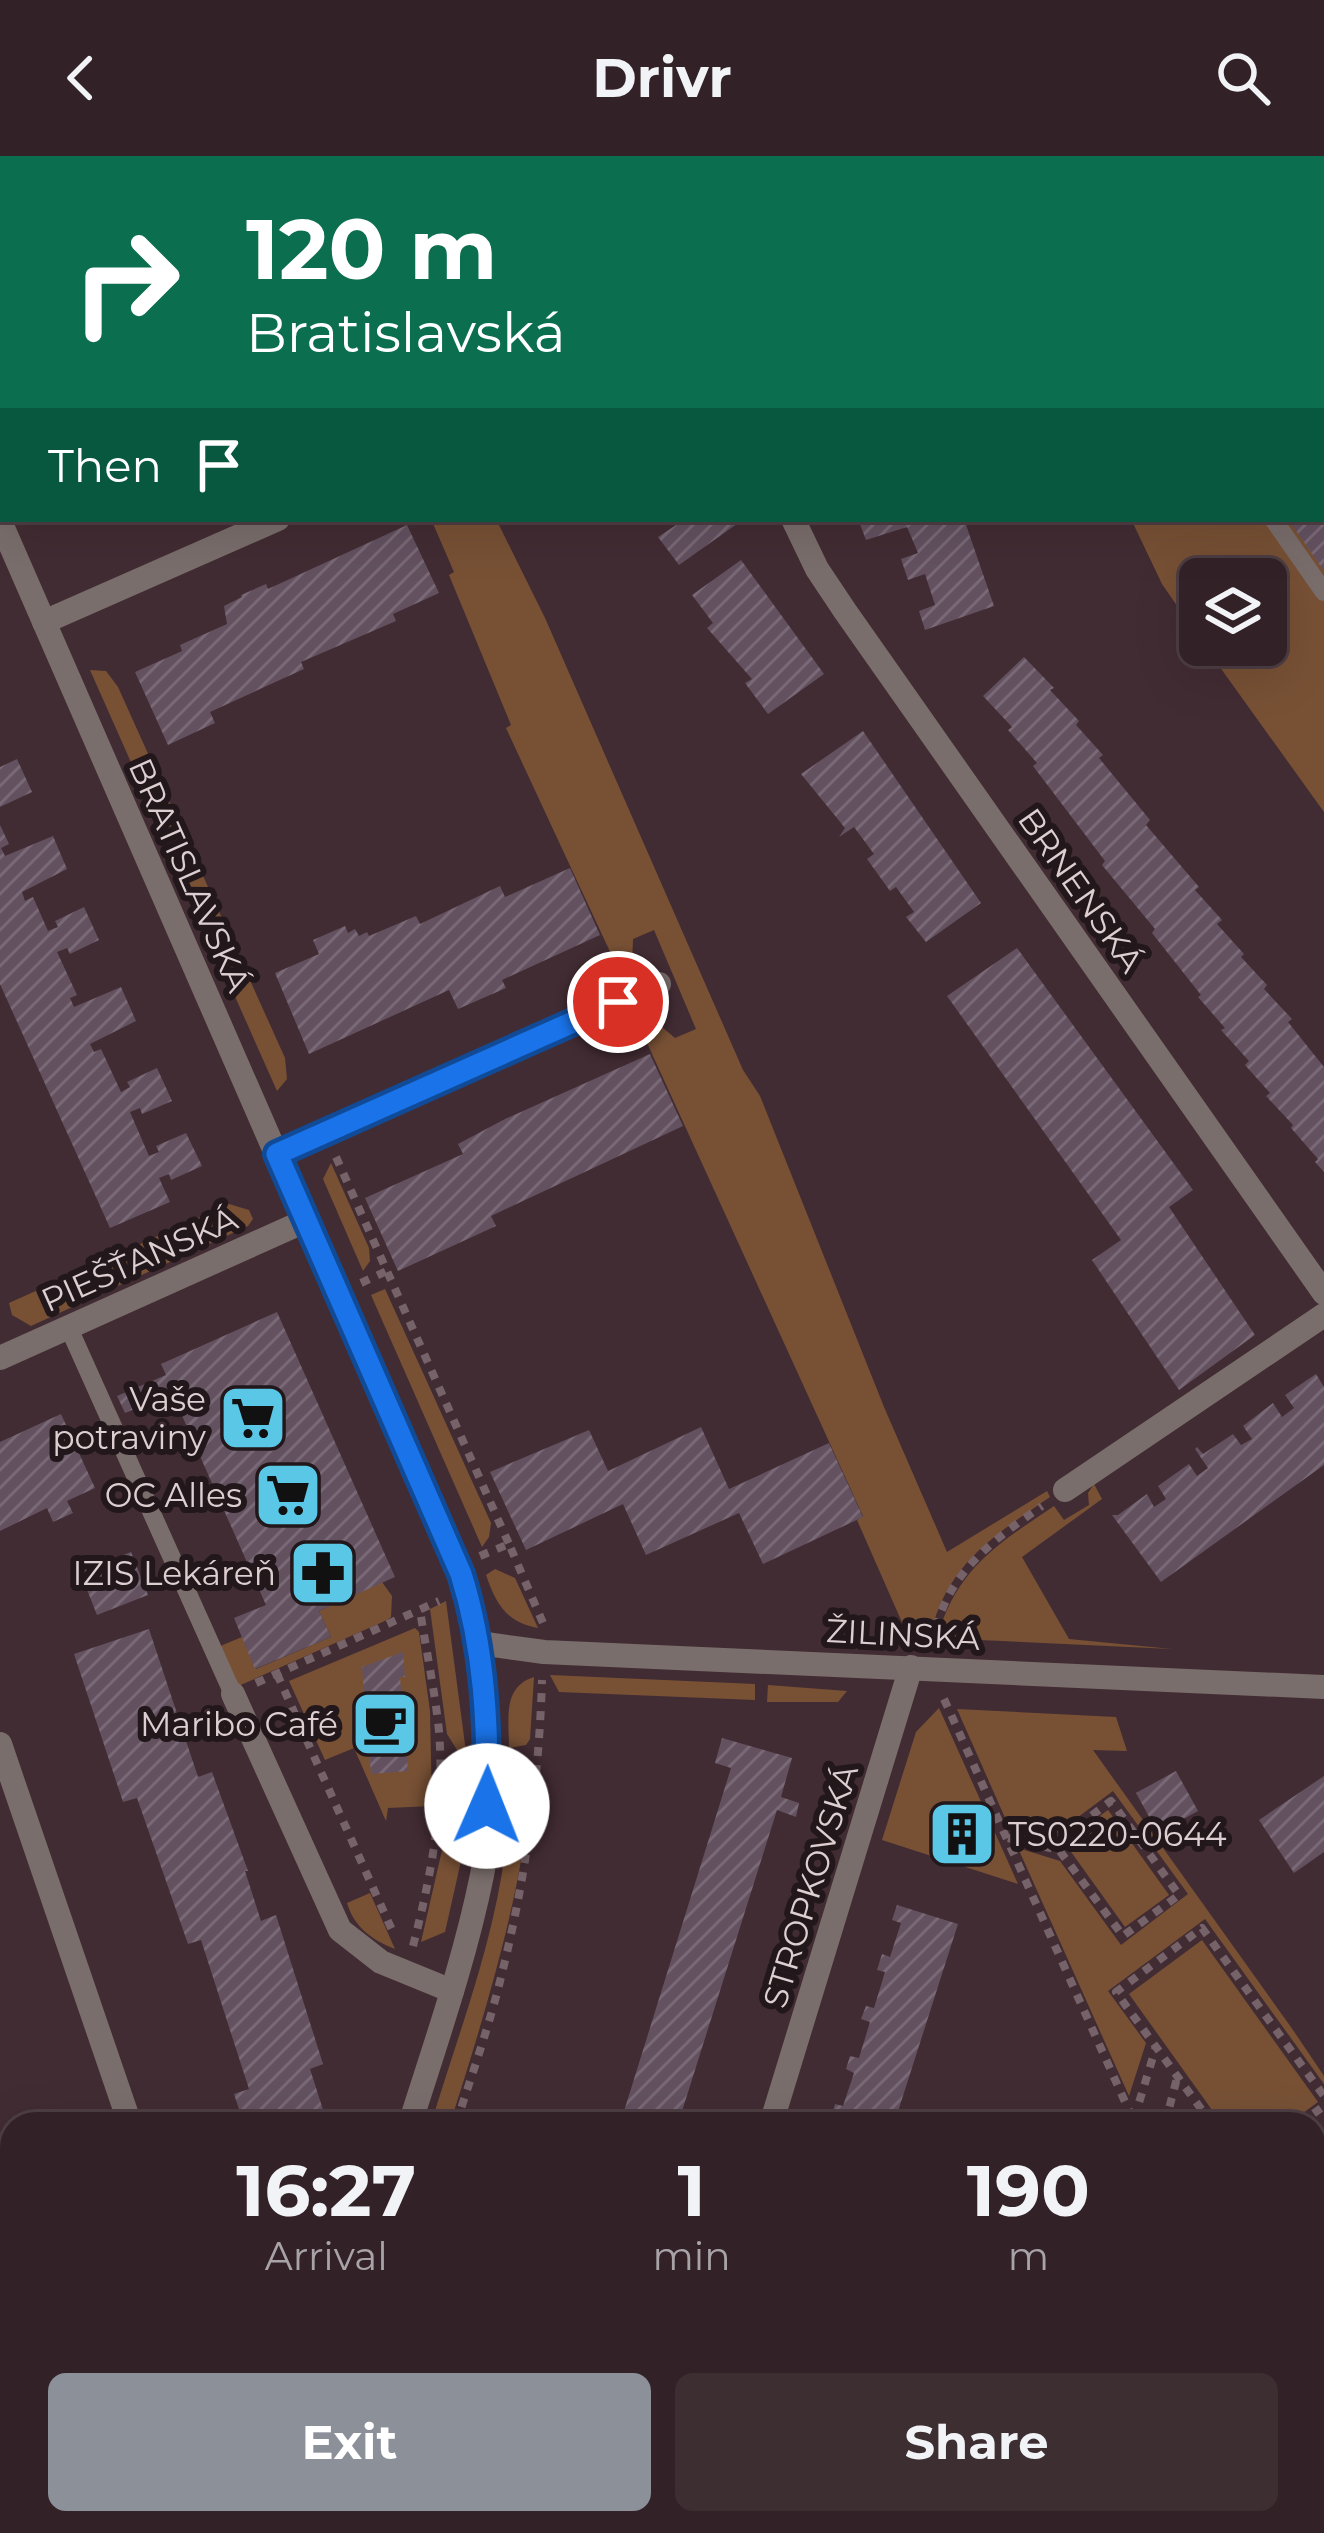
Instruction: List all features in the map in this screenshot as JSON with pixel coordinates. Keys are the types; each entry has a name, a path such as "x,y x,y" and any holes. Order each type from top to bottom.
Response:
{"street":[{"name":"BRATISLAVSKÁ","path":"0,522 462,1577 479,1643 488,1732 483,1870 414,2112"},
{"path":"44,622 271,522"},
{"name":"BRNENSKÁ","path":"795,522 845,611 1324,1293"},
{"path":"277,1154 659,984"},
{"name":"PIEŠŤANSKÁ","path":"0,1358 305,1221"},
{"path":"1065,1490 1324,1315"},
{"name":"ŽILINSKÁ","path":"479,1643 544,1652 1324,1687"},
{"name":"STROPKOVSKÁ","path":"775,2112 921,1668"},
{"path":"232,1694 340,1930 370,1956 452,1991"},
{"path":"0,1744 126,2112"}],"lane":[{"path":"1276,522 1324,592"},
{"path":"68,1326 232,1694"}],"path":[{"path":"325,1132 544,1625 544,1652"},
{"path":"1065,1490 992,1541 960,1575 921,1668 1007,1838 1130,2112"},
{"path":"232,1694 420,1610 509,1544"},
{"path":"411,1972 434,1854 440,1765 420,1610"},
{"path":"277,1674 411,1972"},
{"path":"1007,1838 1048,1848 1059,1850 1123,1936 1179,1894 1111,1801 1048,1848"},
{"path":"1203,2112 1116,1992 1202,1928 1324,2096"},
{"path":"1138,2112 1156,2047"},
{"path":"1168,2112 1178,2077"}],"shaded area":[{"path":"432,522 497,522 545,618 743,1070 760,1096 947,1552 1047,1491 1050,1497 991,1540 960,1571 930,1636 908,1636 857,1520 863,1516 637,1021 657,1023 675,1038 696,1029 654,930 633,939 632,966 619,971 506,728 511,725 449,575 454,572"},
{"path":"1132,522 1324,522 1324,812 1219,666 1287,666 1287,558 1179,558 1179,609"},
{"path":"90,670 106,671 118,687 285,1058 287,1079 277,1091"},
{"path":"331,1163 369,1248 370,1261 363,1271 323,1179"},
{"path":"229,1204 249,1210 253,1219 248,1226 31,1326 12,1315 9,1303"},
{"path":"385,1289 491,1523 482,1547 371,1295"},
{"path":"1094,1484 1102,1499 1022,1557 1069,1639 1172,1649 937,1638 956,1593 982,1560 1054,1506 1064,1520 1089,1505 1088,1493"},
{"path":"495,1569 515,1578 538,1628 510,1616 498,1603 486,1575"},
{"path":"382,1582 392,1596 387,1620 236,1687 218,1647 242,1637 256,1669 331,1637 319,1611"},
{"path":"446,1601 466,1752 457,1750 447,1734 430,1609"},
{"path":"415,1628 430,1711 432,1806 388,1808 386,1821 354,1748 325,1760 289,1681"},
{"path":"550,1675 755,1684 755,1700 559,1692"},
{"path":"534,1677 530,1739 526,1745 509,1748 512,1696"},
{"path":"768,1685 847,1691 838,1702 767,1702"},
{"path":"939,1708 1018,1884 882,1840 916,1732"},
{"path":"957,1709 1116,1717 1127,1751 1093,1750 1293,2030 1324,2076 1324,2084 1205,1919 1108,1991 1146,2043 1129,2096 1018,1848 1060,1861 1121,1945 1188,1894 1113,1791 1046,1841 1010,1829"},
{"path":"509,1768 520,1771 527,1796 516,1886 454,2112 435,2112 492,1922 506,1842"},
{"path":"466,1776 466,1839 445,1932 421,1942 445,1837 446,1800 450,1787"},
{"path":"1108,1810 1169,1895 1125,1927 1064,1842"},
{"path":"370,1893 395,1949 365,1932 350,1911 347,1903"},
{"path":"1202,1940 1318,2102 1304,2112 1213,2112 1129,1994"}],"building":[{"path":"674,522 740,522 679,565 658,537"},
{"path":"859,522 965,522 994,606 925,630 919,611 935,605 925,574 908,580 901,559 918,553 907,527 866,540"},
{"path":"1290,522 1324,522 1324,571"},
{"path":"407,525 439,593 393,614 396,621 301,662 304,669 210,712 215,723 168,745 135,672 227,624 224,606 241,595 266,584 268,589"},
{"path":"741,560 824,674 768,714 745,683 752,679 707,628 713,623 692,595"},
{"path":"1024,657 1079,721 1076,725 1103,755 1099,758 1150,820 1146,825 1199,887 1195,890 1222,920 1217,924 1244,954 1241,957 1267,985 1264,989 1292,1019 1288,1022 1324,1067 1324,1172 1245,1065 1249,1061 1152,933 1155,929 1102,865 1105,861 1033,766 1037,763 1008,730 1012,727 983,696"},
{"path":"863,731 981,903 926,942 906,917 914,912 896,887 890,891 867,859 874,854 854,827 839,837 845,828 801,774"},
{"path":"17,759 32,792 0,807 0,767"},
{"path":"0,825 9,844 1,848 5,856 53,836 67,869 22,892 25,901 33,897 48,931 58,927 55,921 84,907 99,940 70,954 67,948 57,952 77,995 70,998 74,1007 121,987 136,1021 90,1044 94,1052 101,1049 121,1092 130,1087 127,1082 157,1068 172,1101 142,1114 140,1108 130,1112 149,1156 159,1152 156,1146 186,1133 202,1166 171,1180 169,1174 159,1178 170,1202 110,1228 0,984"},
{"path":"570,868 600,935 502,980 506,988 458,1009 449,990 309,1054 275,973 319,954 313,940 345,926 348,933 355,929 359,936 367,932 369,936 416,916 420,924 500,886 505,897"},
{"path":"1017,948 1193,1190 1169,1207 1255,1335 1179,1390 1092,1260 1121,1240 947,996"},
{"path":"650,1054 683,1126 491,1216 496,1226 398,1271 365,1198 463,1154 458,1144 505,1119"},
{"name":"OC Alles","path":"277,1312 395,1577 319,1611 331,1637 255,1669 234,1618 266,1605 172,1393 125,1413 117,1396 166,1375 161,1364"},
{"path":"1316,1374 1324,1387 1324,1465 1161,1582 1112,1515 1147,1494 1154,1507 1166,1499 1158,1486 1189,1464 1197,1476 1208,1468 1197,1447 1203,1454 1233,1434 1241,1445 1252,1439 1243,1426 1273,1403 1282,1417 1294,1408 1285,1395"},
{"path":"61,1414 95,1488 67,1501 73,1513 53,1522 47,1508 0,1531 0,1442"},
{"path":"701,1427 729,1489 829,1443 863,1517 763,1564 739,1513 646,1555 623,1504 526,1550 490,1472 589,1430 608,1471"},
{"path":"131,1552 148,1595 97,1615 80,1572"},
{"path":"149,1629 198,1777 212,1772 261,1921 276,1915 323,2064 310,2069 324,2112 240,2112 234,2094 249,2089 201,1940 188,1944 137,1798 123,1802 74,1654"},
{"name":"Maribo Café","path":"403,1652 405,1677 400,1677 408,1771 371,1774 362,1667"},
{"path":"722,1738 792,1758 781,1797 799,1803 796,1817 777,1810 682,2112 624,2112 731,1768 715,1763"},
{"path":"1176,1771 1198,1811 1158,1833 1136,1793"},
{"path":"1324,1776 1324,1852 1294,1873 1259,1820"},
{"name":"TS0220-0644","path":"946,1815 986,1827 979,1854 938,1842"},
{"path":"897,1905 958,1924 898,2112 833,2112 835,2104 843,2106 854,2073 846,2069 850,2056 859,2058 870,2022 861,2019 866,2006 874,2008 885,1972 877,1970 882,1954 890,1957 901,1923 892,1920"}],"place":[{"name":"Vaše potraviny","path":"253,1418"},
{"name":"OC Alles","path":"288,1495"},
{"name":"IZIS Lekáreň","path":"323,1573"},
{"name":"Maribo Café","path":"385,1724"},
{"name":"TS0220-0644","path":"962,1834"}],"route":[{"path":"487,1806 488,1732 479,1643 461,1574 277,1154 618,1002"}]}
